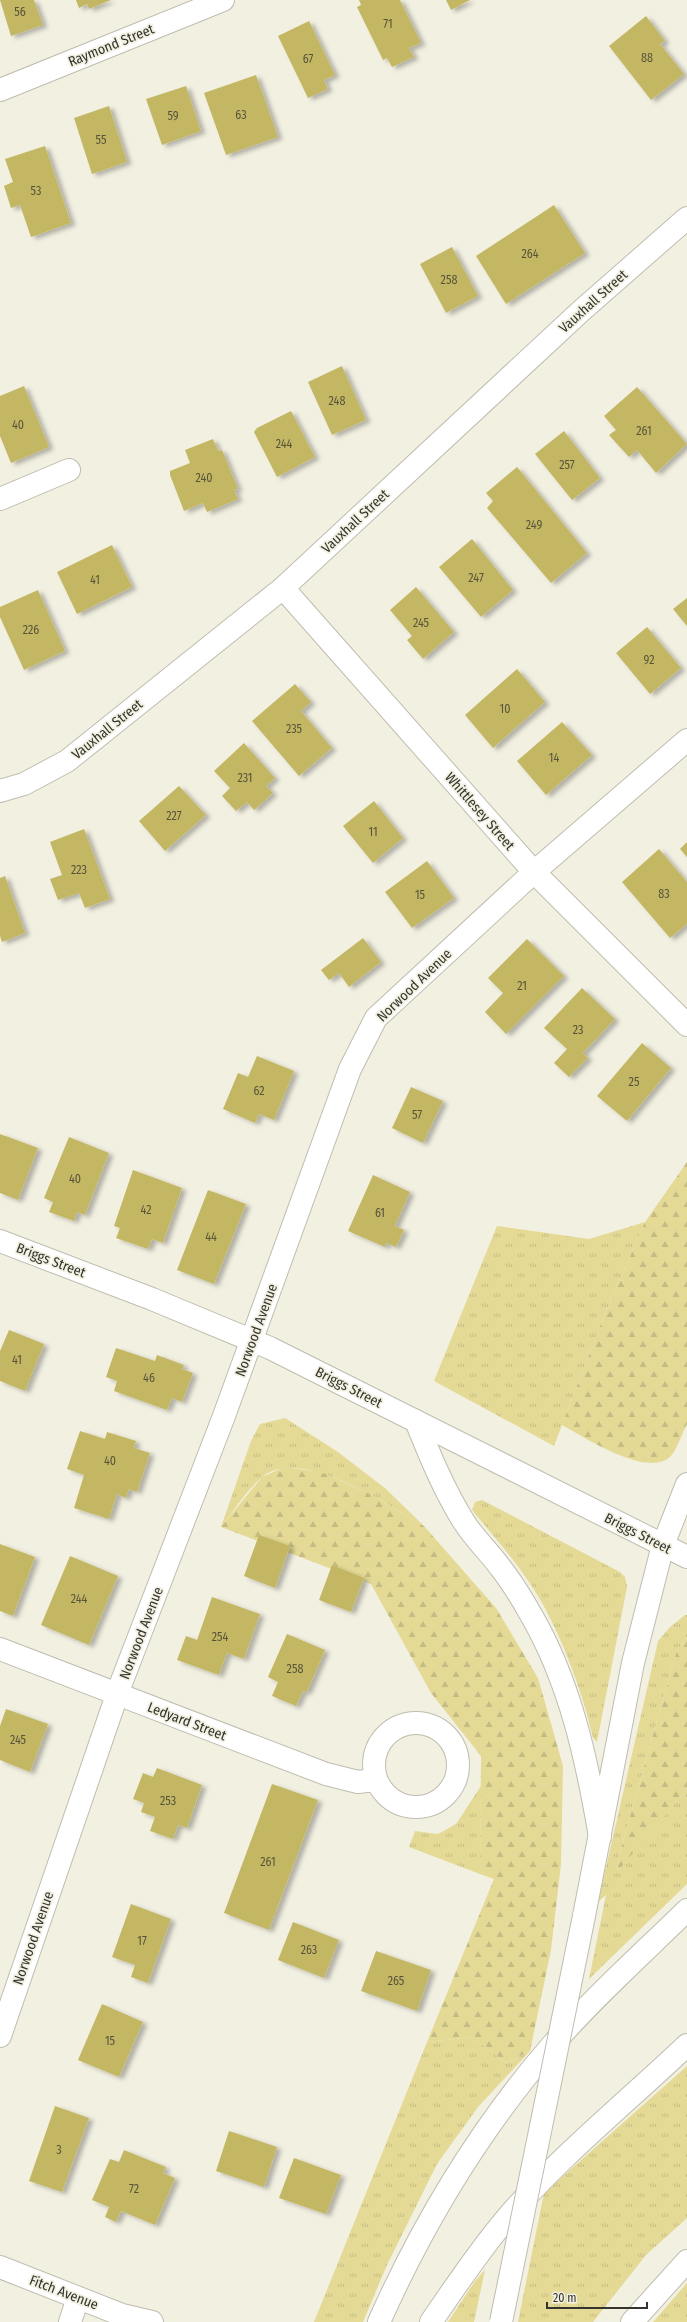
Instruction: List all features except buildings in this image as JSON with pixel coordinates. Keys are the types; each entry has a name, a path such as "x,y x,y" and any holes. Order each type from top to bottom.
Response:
{"main road":[{"name":"Raymond Street","path":"0,90 223,0"},
{"name":"Vauxhall Street","path":"0,791 24,784 68,761 283,588 575,316 687,218"},
{"path":"0,500 69,470"},
{"name":"Whittlesey Street","path":"283,588 534,872 687,1025"},
{"name":"Norwood Avenue","path":"0,2036 117,1694 252,1340 350,1069 376,1018 534,872 687,740"},
{"name":"Briggs Street","path":"0,1241 152,1299 252,1340 687,1557"},
{"path":"416,1421 440,1479 465,1523 501,1568 530,1612 545,1641 562,1680 582,1741 600,1837"},
{"path":"501,2322 600,1837 633,1663 663,1545 687,1484"},
{"name":"Ledyard Street","path":"0,1650 326,1774 358,1782 376,1780"},
{"path":"379,2322 404,2266 436,2206 483,2133 517,2088 583,2013 687,1910"},
{"path":"431,2322 471,2263 506,2219 553,2170 687,2045"},
{"path":"632,2322 687,2261"},
{"name":"Fitch Avenue","path":"0,2268 122,2315 152,2322"},
{"path":"70,2322 78,2298"}],"green space":[{"path":"687,1162 687,1424 673,1454 670,1457 659,1462 646,1463 615,1453 562,1425 602,1321 645,1222"},
{"path":"645,1222 602,1321 554,1446 434,1381 497,1226 589,1239"},
{"path":"285,1418 338,1452 386,1489 424,1526 389,1505 344,1482 320,1473 297,1468 277,1469 261,1478 245,1495 221,1527 251,1441 260,1424"},
{"path":"284,1467 321,1472 370,1494 424,1526 496,1608 538,1678 563,1766 561,1864 551,1950 530,2051 507,2063 472,2037 427,2042 494,1879 480,1874 481,1756 431,1693 371,1584 221,1527 262,1477"},
{"path":"482,1500 620,1572 625,1577 627,1587 597,1742 593,1738 584,1703 572,1667 541,1601 517,1565 472,1510 475,1502"},
{"path":"687,1615 687,1638 677,1650 620,1852 617,1871 687,1789 687,1884 589,1979 606,1895 598,1902 658,1641 670,1627"},
{"path":"687,1638 687,1789 617,1872 620,1852 677,1650"},
{"path":"481,1786 480,1874 409,1847 415,1831 438,1834 456,1824"},
{"path":"472,2037 507,2063 530,2051 478,2107 437,2164 387,2265 363,2322 314,2322 427,2042"},
{"path":"687,2066 687,2218 646,2255 593,2322 518,2322 544,2193"},
{"path":"485,2270 474,2322 448,2322 475,2281"},
{"path":"687,2283 687,2322 653,2322"}]}
